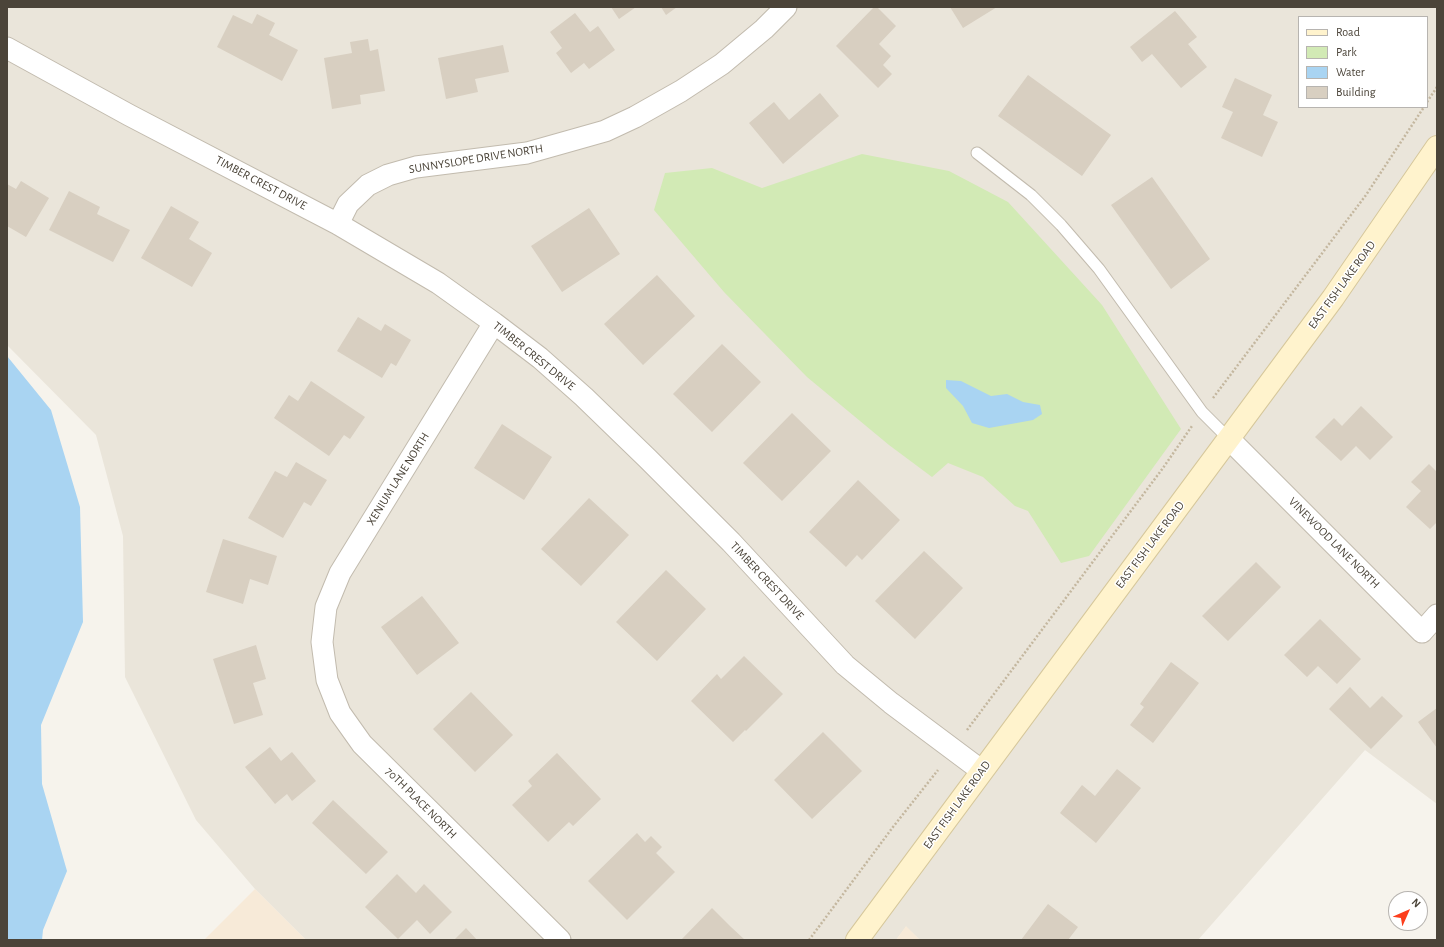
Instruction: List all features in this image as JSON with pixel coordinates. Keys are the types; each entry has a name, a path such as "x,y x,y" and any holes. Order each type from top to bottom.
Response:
{"street":[{"name":"SUNNYSLOPE DRIVE NORTH","path":"338,224 348,204 368,185 388,174 416,167 526,153 605,131 629,120 681,91 722,64 764,29 786,7"},
{"name":"TIMBER CREST DRIVE","path":"7,48 129,115 338,224 438,283 494,323 540,358 584,397 648,459 731,542 845,665 891,703 982,770"},
{"name":"EAST FISH LAKE ROAD","path":"857,940 1333,298 1437,147"},
{"name":"XENIUM LANE NORTH","path":"322,642 326,608 340,573 494,323"},
{"name":"VINEWOOD LANE NORTH","path":"1229,439 1422,632 1437,615"},
{"name":"70TH PLACE NORTH","path":"322,642 327,680 340,713 362,744 560,940"}],"lane":[{"path":"977,153 1031,195 1061,225 1104,276 1202,412 1229,439"}],"path":[{"path":"1428,100 1437,87"},
{"path":"1211,400 1366,195 1423,108"},
{"path":"967,730 1163,468 1194,423"},
{"path":"809,940 893,827 938,770"}],"shaded area":[{"path":"7,7 1437,7 1437,804 1365,750 1198,940 920,940 906,927 896,940 306,940 255,889 196,820 125,677 123,536 96,435 7,345"},
{"path":"255,889 306,940 204,940"},
{"path":"906,926 920,940 896,940"}],"green space":[{"path":"862,154 949,171 1008,202 1102,305 1181,429 1089,556 1061,563 1028,511 1015,506 983,477 948,463 932,477 889,445 807,377 724,292 654,210 665,173 712,168 762,188"}],"water":[{"path":"7,356 51,410 80,507 83,622 41,725 42,784 67,871 43,930 42,940 7,940"},
{"path":"946,380 961,381 991,396 1007,394 1023,402 1040,405 1042,414 1033,420 989,428 972,423 963,406 946,388"}],"building":[{"path":"611,7 636,7 619,19"},
{"path":"661,7 677,7 666,15"},
{"path":"874,7 877,7 896,26 879,44 891,56 883,65 892,74 878,88 836,46"},
{"path":"950,7 997,7 963,28"},
{"path":"1175,11 1197,37 1188,44 1207,67 1181,88 1152,54 1142,62 1130,47"},
{"path":"575,13 590,32 598,26 615,50 589,69 584,63 571,73 556,53 562,48 550,32"},
{"path":"257,14 275,23 269,35 298,50 282,81 217,47 233,15 252,24"},
{"path":"368,39 370,51 378,49 385,91 360,95 361,104 332,109 324,58 352,53 350,42"},
{"path":"503,45 509,72 475,79 478,92 446,99 438,58"},
{"path":"1028,75 1111,135 1082,176 998,116"},
{"path":"1235,78 1272,95 1263,115 1278,122 1262,157 1221,138 1233,112 1222,107"},
{"path":"820,93 839,116 783,164 749,123 774,102 789,120"},
{"path":"1152,177 1210,259 1171,289 1111,205"},
{"path":"21,181 49,198 26,237 7,226 7,184 16,189"},
{"path":"69,191 100,207 97,214 130,230 113,262 49,230"},
{"path":"171,206 199,222 189,239 212,253 192,287 141,258"},
{"path":"589,208 620,254 562,292 531,246"},
{"path":"657,275 695,316 643,365 604,324"},
{"path":"358,317 381,331 385,324 411,340 396,366 391,363 382,378 337,351"},
{"path":"722,344 761,382 712,432 673,394"},
{"path":"311,381 365,417 350,439 344,435 329,456 274,418 289,395 298,401"},
{"path":"1361,406 1393,437 1370,460 1356,446 1341,461 1315,437 1334,418 1342,426"},
{"path":"792,413 831,451 782,501 743,463"},
{"path":"502,424 552,457 524,500 474,468"},
{"path":"296,462 327,480 311,506 304,502 283,538 248,518 275,471 287,477"},
{"path":"1429,464 1437,472 1437,522 1430,529 1406,507 1421,491 1411,482"},
{"path":"858,480 900,520 862,560 857,555 846,567 809,532"},
{"path":"589,498 629,535 581,586 541,549"},
{"path":"223,539 277,556 268,585 250,579 243,604 206,592"},
{"path":"924,551 963,588 915,639 875,601"},
{"path":"1256,562 1281,587 1228,641 1202,616"},
{"path":"666,570 706,609 657,661 616,622"},
{"path":"422,596 459,643 417,675 381,627"},
{"path":"1320,619 1361,659 1337,684 1318,666 1307,677 1284,655"},
{"path":"256,645 266,679 253,683 263,715 234,724 213,659"},
{"path":"744,656 783,694 733,742 691,701 717,674 721,679"},
{"path":"1171,662 1199,683 1153,743 1130,725 1144,707 1140,704"},
{"path":"1350,687 1370,708 1382,696 1403,716 1371,749 1329,709"},
{"path":"471,692 513,735 475,772 433,729"},
{"path":"1437,708 1437,748 1418,722"},
{"path":"823,732 862,771 812,819 774,780"},
{"path":"270,747 281,761 292,752 316,781 292,801 287,794 275,804 245,767"},
{"path":"557,753 601,799 573,826 569,822 548,842 512,805 532,786 528,781"},
{"path":"1117,769 1141,788 1096,843 1060,813 1082,785 1095,796"},
{"path":"333,800 388,852 366,874 312,823"},
{"path":"637,833 645,842 651,836 662,847 656,853 675,872 627,920 588,881"},
{"path":"397,874 416,893 424,884 452,912 430,934 417,920 398,939 365,907"},
{"path":"1048,904 1078,927 1068,940 1021,940"},
{"path":"712,908 731,927 745,940 681,940"},
{"path":"466,928 477,940 454,940"}]}
